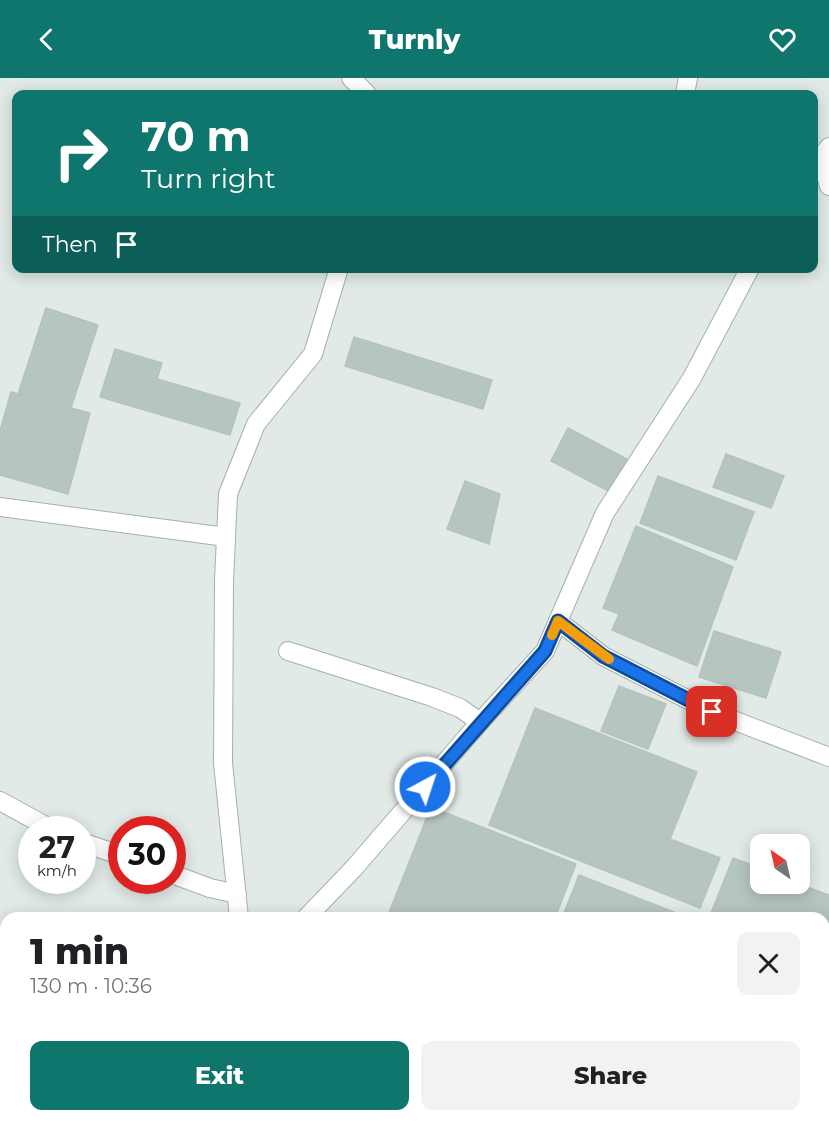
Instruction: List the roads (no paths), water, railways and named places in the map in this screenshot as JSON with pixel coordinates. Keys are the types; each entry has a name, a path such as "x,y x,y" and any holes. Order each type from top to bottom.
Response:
{"street":[{"path":"351,78 363,90"},
{"path":"823,155 829,186"},
{"path":"238,912 223,763 228,494 256,424 313,354 337,273"},
{"path":"312,912 362,860 480,722 545,651 605,513 692,378 747,273"},
{"path":"0,507 226,537"},
{"path":"558,621 603,656 712,712 829,757"},
{"path":"288,651 432,697 460,708 480,722"},
{"path":"0,801 28,816"},
{"path":"186,879 237,894"}]}
